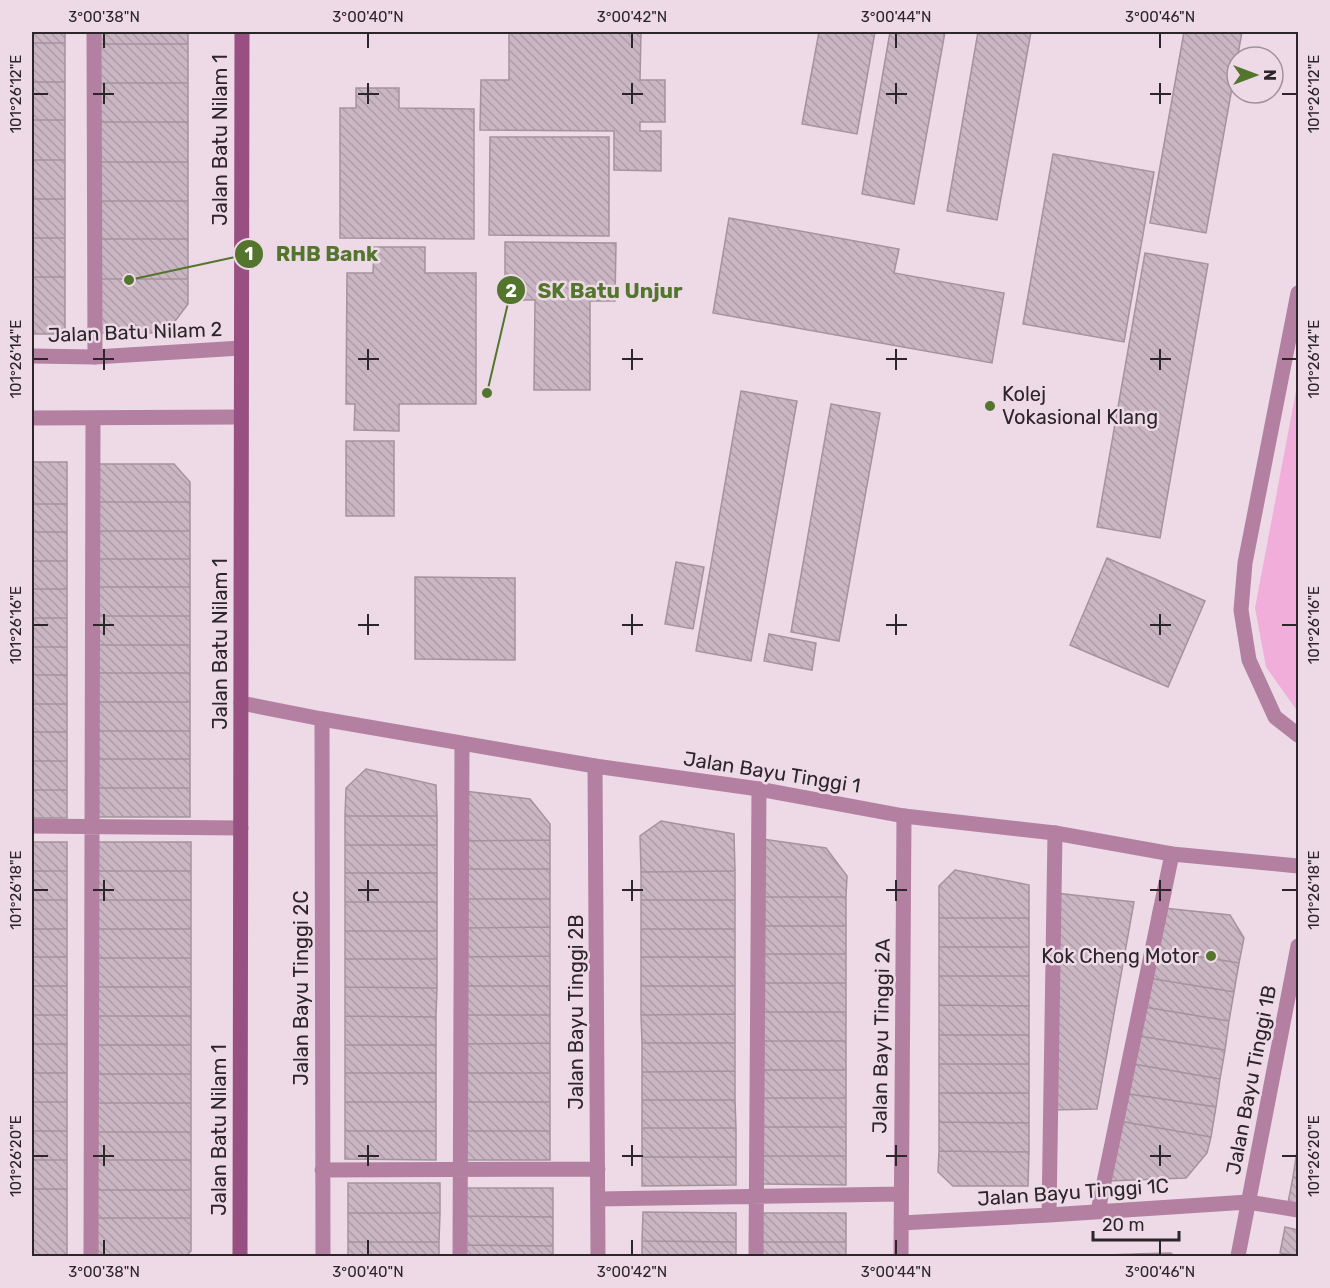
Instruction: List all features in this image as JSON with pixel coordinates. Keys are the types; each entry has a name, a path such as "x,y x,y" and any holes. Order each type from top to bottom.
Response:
{"main road":[{"name":"Jalan Batu Nilam 1","path":"240,1257 242,32"}],"street":[{"path":"94,32 95,357"},
{"path":"1299,293 1245,563 1241,610 1250,660 1275,717 1299,735"},
{"name":"Jalan Batu Nilam 2","path":"32,356 95,357 241,348"},
{"path":"32,418 241,417"},
{"path":"92,1257 93,419"},
{"name":"Jalan Bayu Tinggi 1","path":"241,703 462,744 595,766 759,789 904,816 1056,833 1172,854 1299,866"},
{"name":"Jalan Bayu Tinggi 2C","path":"322,719 323,1257"},
{"path":"460,1257 462,744"},
{"name":"Jalan Bayu Tinggi 2B","path":"595,766 598,1257"},
{"path":"756,1257 759,789"},
{"name":"Jalan Bayu Tinggi 2A","path":"901,1257 904,816"},
{"path":"32,826 241,828"},
{"path":"1049,1215 1056,833"},
{"path":"1098,1211 1172,854"},
{"name":"Jalan Bayu Tinggi 1B","path":"1238,1257 1299,946"},
{"path":"322,1170 598,1169"},
{"path":"598,1199 901,1194"},
{"name":"Jalan Bayu Tinggi 1C","path":"901,1223 1248,1202 1299,1210"}],"shaded area":[{"path":"1298,380 1298,712 1266,667 1255,608"}],"building":[{"path":"32,32 65,32 65,43 32,43"},
{"path":"92,32 188,32 188,44 92,44"},
{"path":"509,32 641,32 640,80 665,80 665,122 640,122 640,131 661,131 661,171 614,170 614,131 480,130 481,80 509,80"},
{"path":"819,32 875,32 857,134 802,124"},
{"path":"890,32 945,32 914,204 862,194"},
{"path":"978,32 1031,32 997,220 947,211"},
{"path":"1184,32 1242,32 1240,45 1225,45 1225,105 1229,105 1206,233 1150,223"},
{"path":"32,43 65,43 65,82 32,82"},
{"path":"92,44 188,44 188,83 92,83"},
{"path":"32,82 65,82 65,120 32,120"},
{"path":"92,83 188,83 188,122 92,122"},
{"path":"356,88 399,88 399,108 474,109 474,239 340,238 340,108 356,108"},
{"path":"32,120 65,120 65,160 32,160"},
{"path":"92,122 188,122 188,162 92,162"},
{"path":"490,137 609,137 609,236 489,235"},
{"path":"1053,154 1154,172 1124,342 1023,324"},
{"path":"32,160 65,160 65,199 32,199"},
{"path":"92,162 188,162 188,201 92,201"},
{"path":"32,199 65,199 65,238 32,238"},
{"path":"92,201 188,201 188,239 92,239"},
{"path":"729,218 899,249 894,273 1004,293 992,363 713,313"},
{"path":"32,238 65,238 65,277 32,277"},
{"path":"92,239 188,239 188,279 92,279"},
{"path":"505,242 616,243 615,301 590,301 590,390 534,390 535,300 505,300"},
{"path":"374,247 425,247 425,273 476,273 476,404 399,404 399,431 354,430 355,404 346,404 347,273 373,273"},
{"path":"1145,253 1208,264 1160,538 1097,527"},
{"path":"32,277 65,277 65,334 32,334"},
{"path":"92,279 188,279 188,304 166,333 92,333"},
{"path":"741,391 797,401 751,661 696,651"},
{"path":"831,404 880,413 839,641 791,632"},
{"path":"346,441 394,441 394,516 346,516"},
{"path":"32,462 67,462 67,504 32,504"},
{"path":"93,464 174,464 190,482 190,502 93,502"},
{"path":"93,502 190,502 190,531 93,531"},
{"path":"32,504 67,504 67,532 32,532"},
{"path":"93,531 190,531 190,559 93,559"},
{"path":"32,532 67,532 67,561 32,561"},
{"path":"1107,558 1205,601 1168,687 1070,645"},
{"path":"93,559 190,559 190,587 93,587"},
{"path":"32,561 67,561 67,589 32,589"},
{"path":"676,562 704,567 693,629 665,624"},
{"path":"415,577 515,578 515,660 415,659"},
{"path":"93,587 190,587 190,616 93,616"},
{"path":"32,589 67,589 67,618 32,618"},
{"path":"93,616 190,616 190,645 93,645"},
{"path":"32,618 67,618 67,647 32,647"},
{"path":"769,634 816,643 812,670 764,661"},
{"path":"93,645 190,645 190,673 93,673"},
{"path":"32,647 67,647 67,675 32,675"},
{"path":"93,673 190,673 190,702 93,702"},
{"path":"32,675 67,675 67,704 32,704"},
{"path":"93,702 190,702 190,731 93,731"},
{"path":"32,704 67,704 67,732 32,732"},
{"path":"93,731 190,731 190,759 93,759"},
{"path":"32,732 67,732 67,761 32,761"},
{"path":"93,759 190,759 190,788 93,788"},
{"path":"32,761 67,761 67,790 32,790"},
{"path":"366,769 436,785 437,816 345,816 346,788"},
{"path":"93,788 190,788 190,817 93,817"},
{"path":"32,790 67,790 67,818 32,818"},
{"path":"456,790 530,799 550,824 550,840 457,841"},
{"path":"345,816 437,816 437,845 345,845"},
{"path":"661,821 734,834 735,871 641,872 640,836"},
{"path":"754,838 826,848 847,876 846,897 754,897"},
{"path":"550,840 550,869 457,869 457,841"},
{"path":"32,842 67,842 67,871 32,871"},
{"path":"94,842 191,842 191,871 94,871"},
{"path":"345,845 437,845 437,873 345,873"},
{"path":"457,869 550,869 550,899 457,899"},
{"path":"955,870 1029,885 1029,918 939,918 939,886"},
{"path":"32,871 67,871 67,900 32,900"},
{"path":"94,871 191,871 191,900 94,900"},
{"path":"735,871 735,900 641,900 641,872"},
{"path":"345,873 437,873 437,902 345,902"},
{"path":"1056,893 1134,902 1097,1109 1052,1110"},
{"path":"754,897 846,897 846,926 753,926"},
{"path":"457,899 550,899 550,927 457,928"},
{"path":"32,900 67,900 67,929 32,929"},
{"path":"94,900 191,900 191,929 94,929"},
{"path":"641,900 735,900 735,929 641,929"},
{"path":"345,902 437,902 437,931 345,931"},
{"path":"1154,907 1230,915 1244,938 1239,963 1147,948"},
{"path":"939,918 1029,918 1029,947 939,947"},
{"path":"753,926 846,926 846,954 753,954"},
{"path":"550,927 550,956 457,957 457,928"},
{"path":"32,929 67,929 67,957 32,957"},
{"path":"94,929 191,929 191,958 94,958"},
{"path":"641,929 735,929 735,957 641,957"},
{"path":"345,931 437,931 437,959 345,959"},
{"path":"939,947 1029,947 1029,976 939,976"},
{"path":"1147,948 1239,963 1234,992 1142,977"},
{"path":"753,954 846,954 846,983 753,983"},
{"path":"550,956 550,986 457,986 457,957"},
{"path":"32,957 67,957 67,986 32,986"},
{"path":"641,957 735,957 735,986 641,986"},
{"path":"94,958 191,958 191,987 94,987"},
{"path":"345,959 437,959 437,988 345,987"},
{"path":"939,976 1029,976 1029,1006 939,1005"},
{"path":"1142,977 1234,992 1229,1021 1138,1006"},
{"path":"753,983 846,983 846,1012 753,1012"},
{"path":"32,986 67,986 67,1015 32,1015"},
{"path":"457,986 550,986 550,1015 457,1015"},
{"path":"641,986 735,986 735,1014 641,1015"},
{"path":"94,987 191,987 191,1016 94,1016"},
{"path":"345,987 437,988 436,1017 345,1016"},
{"path":"939,1005 1029,1006 1029,1035 939,1035"},
{"path":"1138,1006 1229,1021 1225,1050 1133,1035"},
{"path":"753,1012 846,1012 846,1041 753,1041"},
{"path":"735,1014 735,1043 642,1043 641,1015"},
{"path":"32,1015 67,1015 67,1044 32,1044"},
{"path":"457,1015 550,1015 550,1043 457,1044"},
{"path":"94,1016 191,1016 191,1045 94,1045"},
{"path":"345,1016 436,1017 436,1045 345,1045"},
{"path":"939,1035 1029,1035 1029,1064 939,1064"},
{"path":"1133,1035 1225,1050 1220,1079 1128,1063"},
{"path":"753,1041 846,1041 846,1070 753,1070"},
{"path":"550,1043 550,1073 458,1073 457,1044"},
{"path":"642,1043 735,1043 735,1071 642,1072"},
{"path":"32,1044 67,1044 67,1073 32,1073"},
{"path":"94,1045 191,1045 191,1074 94,1074"},
{"path":"345,1045 436,1045 436,1073 345,1073"},
{"path":"1128,1063 1220,1079 1216,1107 1123,1093"},
{"path":"939,1064 1029,1064 1029,1093 939,1093"},
{"path":"753,1070 846,1070 846,1098 753,1098"},
{"path":"735,1071 735,1100 642,1100 642,1072"},
{"path":"32,1073 67,1073 67,1102 32,1102"},
{"path":"345,1073 436,1073 436,1102 345,1102"},
{"path":"458,1073 550,1073 550,1102 458,1102"},
{"path":"94,1074 191,1074 191,1103 94,1103"},
{"path":"939,1093 1029,1093 1029,1123 939,1122"},
{"path":"1123,1093 1216,1107 1211,1137 1119,1121"},
{"path":"753,1098 846,1098 846,1127 753,1127"},
{"path":"642,1100 735,1100 736,1128 642,1128"},
{"path":"32,1102 67,1102 67,1131 32,1131"},
{"path":"345,1102 436,1102 436,1131 345,1131"},
{"path":"458,1102 550,1102 550,1131 458,1131"},
{"path":"94,1103 191,1103 191,1132 94,1132"},
{"path":"1119,1121 1211,1137 1207,1153 1186,1178 1108,1181"},
{"path":"939,1122 1029,1123 1029,1152 939,1151"},
{"path":"753,1127 846,1127 846,1156 753,1156"},
{"path":"642,1128 736,1128 736,1157 642,1157"},
{"path":"32,1131 67,1131 67,1160 32,1160"},
{"path":"345,1131 436,1131 436,1160 345,1159"},
{"path":"458,1131 550,1131 550,1160 458,1160"},
{"path":"94,1132 191,1132 191,1160 94,1160"},
{"path":"939,1151 1029,1152 1028,1186 953,1186 938,1172"},
{"path":"1298,1152 1298,1178 1293,1177"},
{"path":"753,1156 846,1156 846,1185 753,1184"},
{"path":"642,1157 736,1157 736,1185 642,1186"},
{"path":"32,1160 67,1160 67,1189 32,1189"},
{"path":"94,1160 191,1160 191,1190 94,1190"},
{"path":"1293,1177 1298,1178 1298,1205 1288,1203"},
{"path":"348,1183 440,1183 440,1213 348,1213"},
{"path":"462,1188 553,1188 553,1217 462,1216"},
{"path":"32,1189 67,1189 67,1256 32,1256"},
{"path":"94,1190 191,1190 191,1218 94,1218"},
{"path":"643,1212 736,1213 736,1242 642,1241"},
{"path":"348,1213 440,1213 439,1242 348,1242"},
{"path":"755,1213 846,1213 846,1242 756,1242"},
{"path":"462,1216 553,1217 553,1246 462,1245"},
{"path":"94,1218 191,1218 191,1251 186,1256 94,1256"},
{"path":"1285,1227 1298,1230 1298,1256 1280,1253"},
{"path":"642,1241 736,1242 736,1256 642,1256"},
{"path":"348,1242 439,1242 439,1256 348,1256"},
{"path":"756,1242 846,1242 846,1256 756,1256"},
{"path":"462,1245 553,1246 553,1256 462,1256"},
{"path":"1171,1253 1174,1256 1133,1256 1133,1254"},
{"path":"1133,1254 1133,1256 1106,1256 1106,1255"}],"place":[{"name":"RHB Bank","path":"129,280"},
{"name":"SK Batu Unjur","path":"487,393"},
{"name":"Kolej Vokasional Klang","path":"990,406"},
{"name":"Kok Cheng Motor","path":"1211,956"}]}
